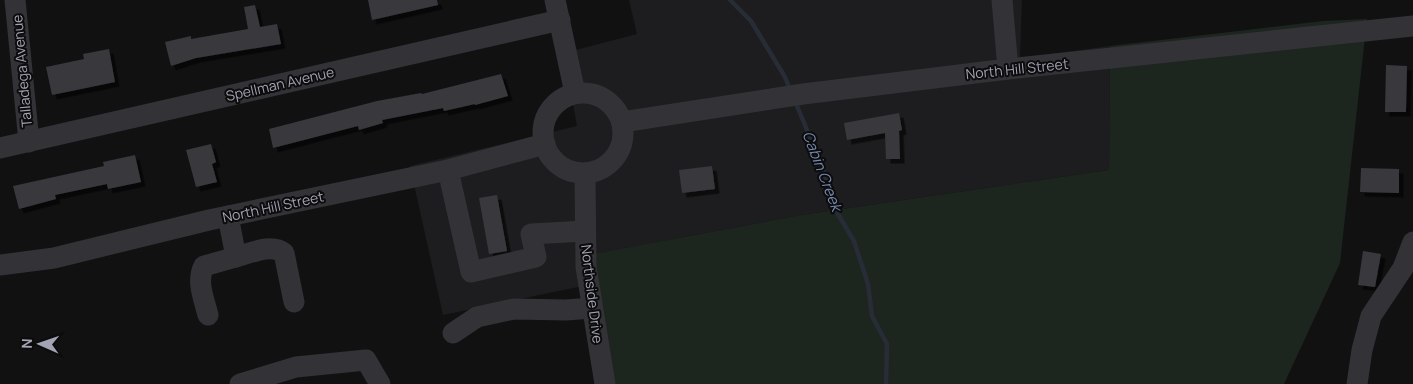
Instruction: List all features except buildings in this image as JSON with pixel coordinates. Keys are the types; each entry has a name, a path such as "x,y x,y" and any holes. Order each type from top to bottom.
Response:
{"street":[{"name":"Talladega Avenue","path":"15,0 29,142"},
{"path":"1002,0 1008,69"},
{"name":"Spellman Avenue","path":"0,148 557,10"},
{"path":"557,10 575,93"},
{"name":"North Hill Street","path":"622,122 803,94 1008,69 1413,26"},
{"path":"587,92 599,95 617,110 622,122 622,146 607,165 597,171 585,173 572,172 560,166 550,156 545,144 543,131 546,118 552,106 563,98 575,93 587,92"},
{"name":"North Hill Street","path":"0,265 54,258 228,216 448,170 545,144"},
{"path":"448,170 471,272 536,256 531,234 585,231"},
{"name":"Northside Drive","path":"585,173 586,267 605,384"},
{"path":"228,216 236,257"},
{"path":"1357,384 1362,350 1371,316 1403,268 1413,242"},
{"path":"208,315 200,281 204,266 271,248 279,249 284,253 294,302"},
{"path":"453,333 477,317 514,309 566,310 592,308"},
{"path":"240,384 296,367 366,360 380,384"}],"shaded area":[{"path":"629,0 1022,0 1020,58 1110,46 1109,170 801,215 578,257 583,286 443,315 410,166 577,126 564,53 637,34"},
{"path":"1367,19 1340,263 1284,384 601,384 577,257 801,215 1109,170 1110,46 1323,21"}],"waterway":[{"name":"Cabin Creek","path":"730,0 751,21 785,77 790,90"},
{"name":"Cabin Creek","path":"795,101 823,169 835,209 854,241 868,284 872,316 887,344 886,384"}]}
